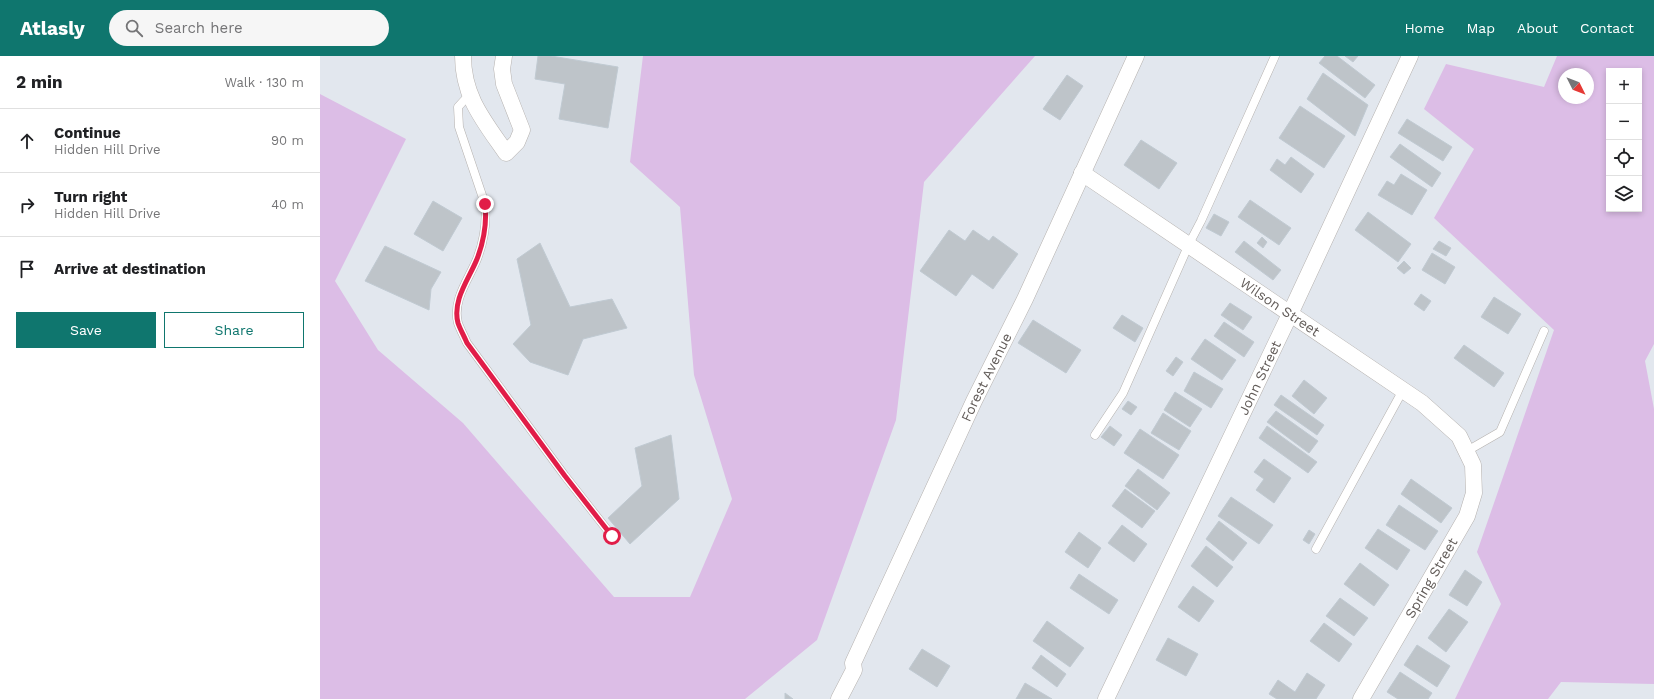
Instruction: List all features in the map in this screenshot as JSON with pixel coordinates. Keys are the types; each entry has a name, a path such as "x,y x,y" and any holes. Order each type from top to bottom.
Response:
{"street":[{"path":"463,56 463,69 469,95 479,113 506,153 517,142 522,130 504,84 502,69 504,56"},
{"name":"Forest Avenue","path":"839,699 854,670 853,663 974,401 1025,299 1136,56"},
{"name":"John Street","path":"1106,699 1290,314 1410,56"},
{"name":"Wilson Street","path":"1082,173 1422,403 1459,436 1467,451"},
{"name":"Spring Street","path":"1361,699 1467,516 1474,493 1473,465 1467,451"}],"lane":[{"path":"1095,435 1123,393 1275,56"},
{"path":"469,95 458,107 459,127 485,204 486,215 483,240 477,259 461,292 457,309 458,323 467,343 565,476 612,536"},
{"path":"1467,451 1500,432 1544,331"},
{"path":"1316,549 1403,390"}],"shaded area":[{"path":"643,56 1035,56 924,182 896,420 817,640 745,699 320,699 320,94 406,139 335,281 378,350 463,423 614,597 690,597 732,499 694,375 680,207 630,162"},
{"path":"1557,56 1654,56 1654,344 1645,361 1654,409 1654,684 1561,682 1548,699 1455,699 1501,604 1477,552 1554,330 1434,218 1474,149 1424,109 1446,64 1544,87"}],"building":[{"path":"538,56 551,56 618,67 608,128 559,119 565,84 535,79"},
{"path":"1325,56 1337,56 1375,85 1365,98 1319,63"},
{"path":"1345,56 1358,56 1353,62"},
{"path":"1323,73 1368,105 1355,136 1307,99"},
{"path":"1067,75 1083,86 1060,120 1043,109"},
{"path":"1300,106 1345,136 1324,168 1279,138"},
{"path":"1407,119 1452,147 1443,161 1398,133"},
{"path":"1141,140 1177,163 1159,189 1124,165"},
{"path":"1400,144 1441,173 1432,187 1390,157"},
{"path":"1291,157 1314,174 1301,193 1270,170 1277,159 1285,165"},
{"path":"1401,174 1427,190 1412,215 1378,195 1387,181 1394,185"},
{"path":"1250,200 1291,228 1279,245 1238,217"},
{"path":"433,201 462,218 443,251 414,234"},
{"path":"1368,212 1411,244 1398,262 1355,230"},
{"path":"1214,214 1229,222 1221,236 1206,228"},
{"path":"949,230 965,241 973,230 989,241 993,236 1018,254 993,289 972,274 956,296 920,271"},
{"path":"1262,237 1267,242 1263,248 1257,243"},
{"path":"1244,241 1281,270 1273,280 1235,252"},
{"path":"1439,241 1451,248 1446,256 1433,249"},
{"path":"540,243 570,307 612,299 627,328 583,339 568,375 530,362 513,344 531,325 517,259"},
{"path":"385,246 441,272 431,289 429,310 365,281"},
{"path":"1432,253 1455,267 1445,284 1422,270"},
{"path":"1404,261 1411,268 1404,274 1397,268"},
{"path":"1421,294 1431,301 1424,311 1414,304"},
{"path":"1494,297 1521,314 1508,334 1481,317"},
{"path":"1230,303 1252,317 1243,330 1221,315"},
{"path":"1122,315 1143,328 1135,342 1113,328"},
{"path":"1033,320 1081,350 1066,373 1018,343"},
{"path":"1224,322 1254,342 1244,357 1214,336"},
{"path":"1205,339 1236,360 1222,380 1191,359"},
{"path":"1464,345 1504,373 1494,387 1454,358"},
{"path":"1176,357 1183,362 1173,376 1166,371"},
{"path":"1194,372 1223,389 1211,408 1184,391"},
{"path":"1304,380 1327,398 1314,414 1292,396"},
{"path":"1175,392 1202,409 1190,427 1164,410"},
{"path":"1281,395 1324,425 1317,435 1274,405"},
{"path":"1128,401 1137,407 1131,415 1122,409"},
{"path":"1276,411 1318,441 1309,453 1267,422"},
{"path":"1163,413 1191,431 1179,450 1151,433"},
{"path":"1110,426 1122,435 1114,446 1101,437"},
{"path":"1267,426 1317,462 1308,473 1259,438"},
{"path":"1140,429 1179,455 1163,479 1124,453"},
{"path":"671,435 679,499 630,544 608,518 642,486 635,448"},
{"path":"1264,459 1291,478 1274,503 1256,490 1264,479 1254,472"},
{"path":"1138,469 1170,493 1157,510 1125,486"},
{"path":"1411,479 1452,508 1441,523 1401,494"},
{"path":"1125,489 1155,511 1142,528 1112,506"},
{"path":"1231,497 1273,525 1259,544 1218,516"},
{"path":"1399,505 1438,531 1425,550 1386,525"},
{"path":"1219,521 1247,543 1233,561 1206,539"},
{"path":"1122,525 1147,544 1134,562 1108,543"},
{"path":"1378,529 1410,550 1397,570 1365,548"},
{"path":"1309,530 1315,534 1309,544 1303,540"},
{"path":"1079,532 1101,548 1088,568 1065,552"},
{"path":"1206,546 1233,567 1217,587 1191,566"},
{"path":"1360,563 1389,585 1374,606 1344,584"},
{"path":"1465,570 1482,582 1467,606 1449,595"},
{"path":"1079,574 1118,600 1109,614 1070,588"},
{"path":"1193,586 1214,601 1199,622 1178,607"},
{"path":"1340,598 1368,618 1354,636 1326,616"},
{"path":"1449,609 1468,622 1446,652 1428,638"},
{"path":"1047,621 1084,648 1070,667 1033,641"},
{"path":"1324,623 1352,644 1339,662 1310,641"},
{"path":"1168,638 1198,654 1186,676 1156,660"},
{"path":"1417,645 1450,666 1437,687 1404,665"},
{"path":"922,649 950,666 937,687 909,669"},
{"path":"1041,655 1066,674 1057,687 1032,668"},
{"path":"1400,672 1432,693 1428,699 1398,699 1387,692"},
{"path":"1307,673 1325,685 1316,699 1277,699 1269,694 1278,680 1295,692"},
{"path":"1025,683 1052,699 1016,699"},
{"path":"785,693 793,699 785,699"}],"route":[{"path":"485,204 486,215 483,240 477,259 461,292 457,309 458,323 467,343 565,476 612,536"}]}
